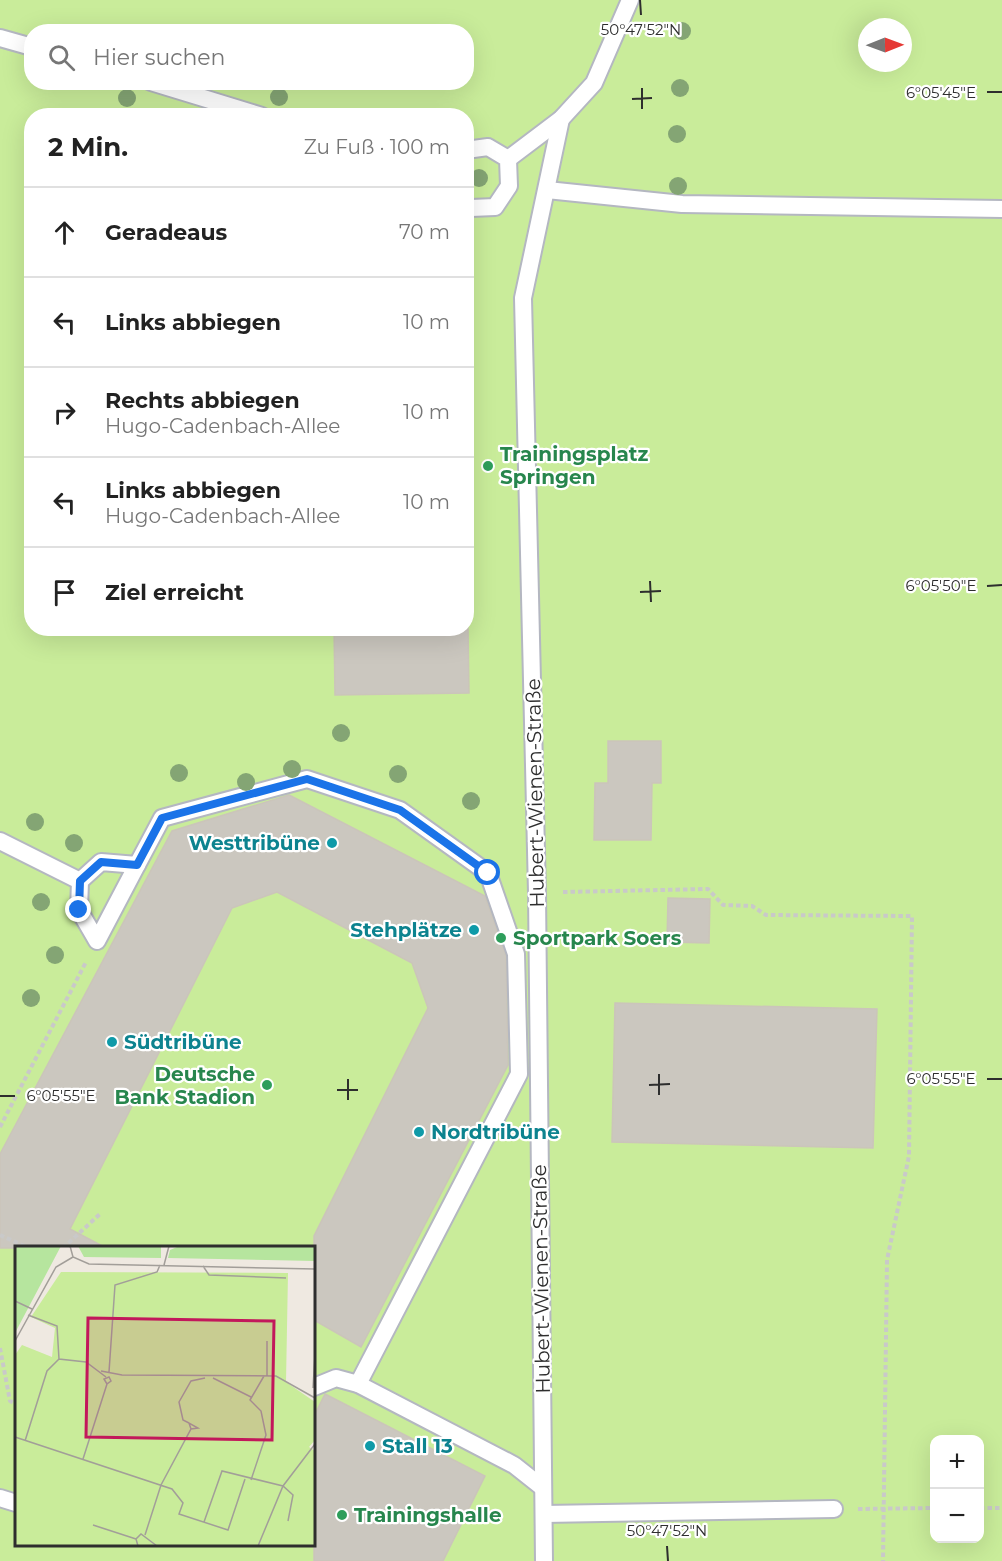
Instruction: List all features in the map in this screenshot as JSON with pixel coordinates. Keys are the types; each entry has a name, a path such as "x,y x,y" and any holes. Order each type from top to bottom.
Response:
{"lane":[{"path":"508,159 561,119 594,83 630,0"},
{"path":"0,38 24,45"},
{"path":"177,90 236,108"},
{"name":"Hubert-Wienen-Straße","path":"544,1561 537,893 524,298 561,119"},
{"path":"474,149 488,147 508,159"},
{"path":"474,208 495,207 509,186 508,159"},
{"path":"547,190 681,204 1002,209"},
{"path":"97,940 162,818 307,779 400,810 488,873 516,954 519,1074 358,1384"},
{"path":"0,841 80,881"},
{"path":"97,940 79,910 80,881 101,862 137,865"},
{"path":"315,1387 336,1378 358,1384 514,1464 543,1488"},
{"path":"0,1498 15,1503"},
{"path":"544,1514 834,1509"}],"path":[{"path":"537,893 708,889 723,905 752,906 766,915 912,916 909,1156 887,1260 884,1561"},
{"path":"0,1127 97,940"},
{"path":"65,1246 100,1214"},
{"path":"0,1235 25,1246"},
{"path":"0,1348 10,1401 15,1404"},
{"path":"884,1508 930,1508"},
{"path":"984,1508 1002,1508"}],"green space":[{"name":"Sportpark Soers","path":"0,0 1002,0 1002,1561 0,1561"}],"building":[{"path":"334,636 468,636 469,693 335,695"},
{"path":"608,741 661,741 661,783 652,783 651,840 594,840 595,783 608,783"},
{"path":"289,795 485,896 506,956 508,1065 361,1347 315,1321 314,1236 428,1008 412,963 277,892 232,908 70,1229 102,1246 0,1248 0,1154 172,831"},
{"path":"668,898 710,899 709,943 667,942"},
{"path":"615,1003 877,1009 873,1148 612,1142"},
{"name":"Stall 13","path":"325,1394 485,1476 443,1561 314,1561 315,1414"}],"place":[{"name":"Trainingsplatz Springen","path":"488,466"},
{"name":"Westtribüne","path":"332,843"},
{"name":"Stehplätze","path":"474,930"},
{"name":"Sportpark Soers","path":"501,938"},
{"name":"Südtribüne","path":"112,1042"},
{"name":"Deutsche Bank Stadion","path":"267,1085"},
{"name":"Nordtribüne","path":"419,1132"},
{"name":"Stall 13","path":"370,1446"},
{"name":"Trainingshalle","path":"342,1515"}],"route":[{"path":"79,910 80,881 101,862 137,865 162,818 307,779 400,810 488,873"}]}
